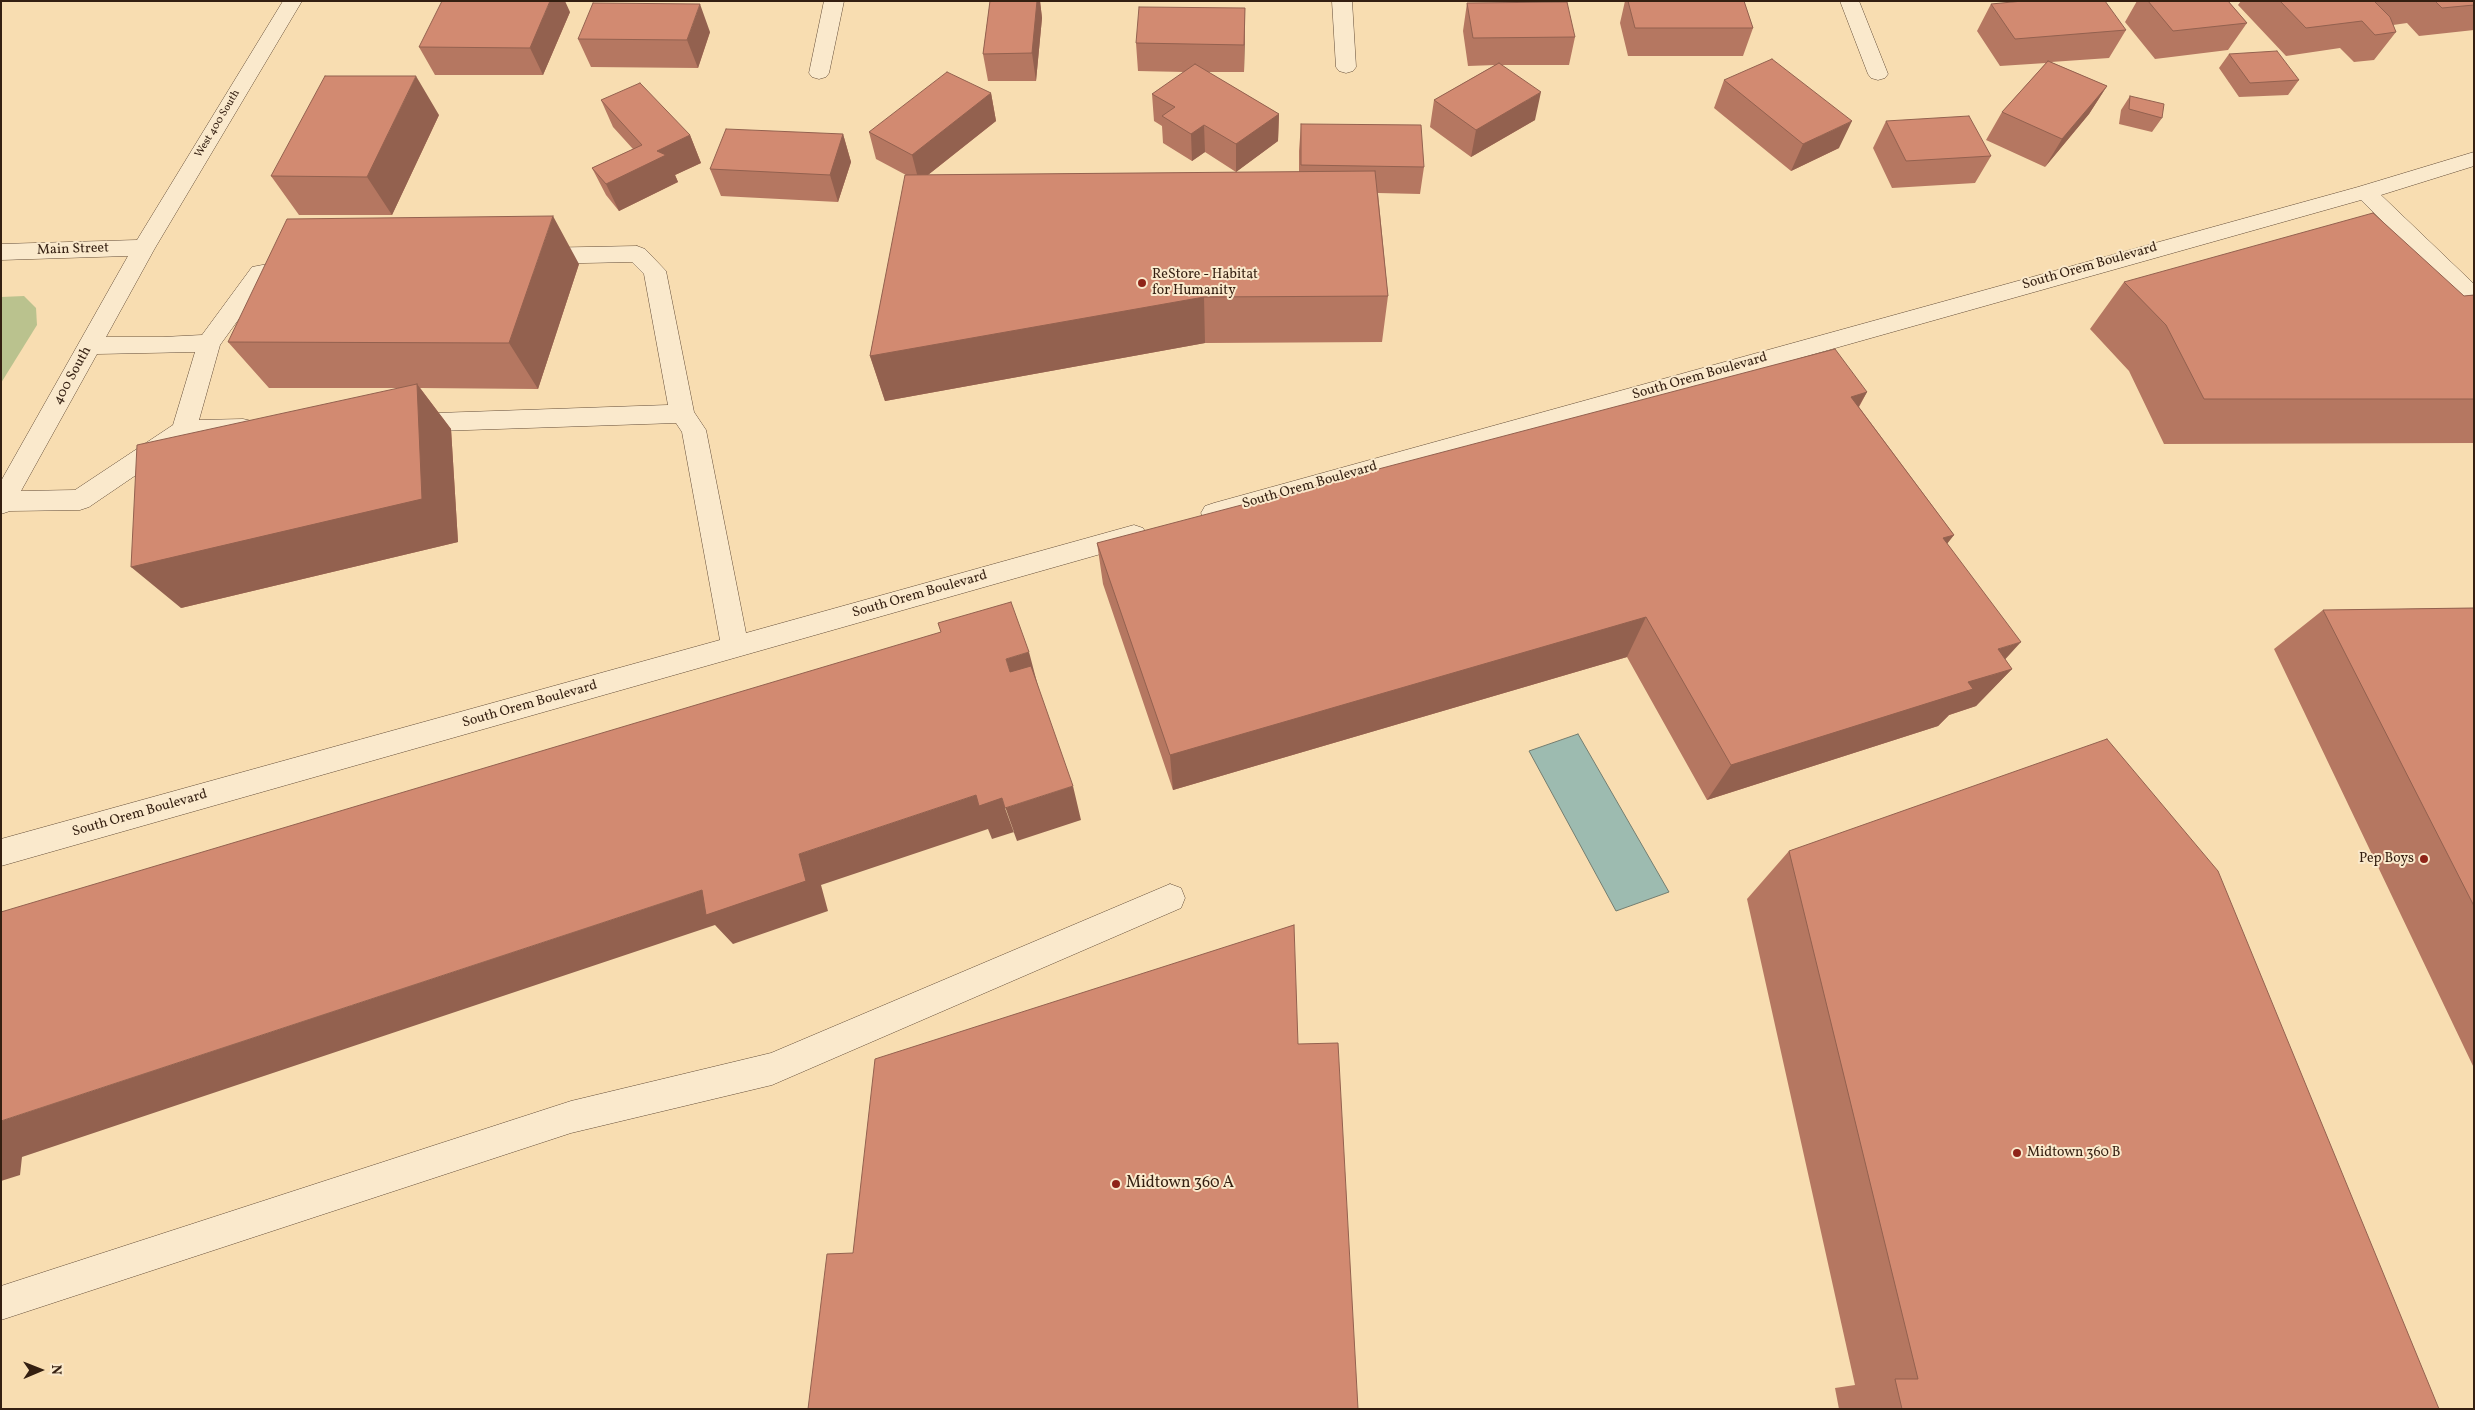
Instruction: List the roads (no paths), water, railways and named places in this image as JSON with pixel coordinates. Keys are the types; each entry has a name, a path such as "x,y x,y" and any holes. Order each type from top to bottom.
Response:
{"street":[{"name":"West 400 South","path":"144,248 293,1"},
{"path":"819,73 834,1"},
{"path":"1342,1 1346,67"},
{"path":"1849,1 1878,74"},
{"name":"South Orem Boulevard","path":"1190,520 2364,192 2474,159"},
{"path":"2364,192 2474,298"},
{"name":"Main Street","path":"1,252 144,248"},
{"name":"400 South","path":"2,502 144,248"},
{"path":"519,256 637,254 655,271 682,414 694,430 735,647"},
{"path":"184,430 209,342 260,273 322,261"},
{"path":"90,345 163,346 209,342"},
{"path":"383,424 682,414"},
{"path":"2,502 80,500 184,430 264,428"},
{"name":"South Orem Boulevard","path":"1,852 1151,530"},
{"path":"1,1303 571,1117 772,1069 1170,898"}],"water":[{"path":"1578,734 1669,892 1616,911 1529,751"}],"place":[{"name":"ReStore - Habitat for Humanity","path":"1142,283"},
{"name":"Pep Boys","path":"2424,859"},
{"name":"Midtown 360 B","path":"2017,1153"},
{"name":"Midtown 360 A","path":"1116,1184"}]}
